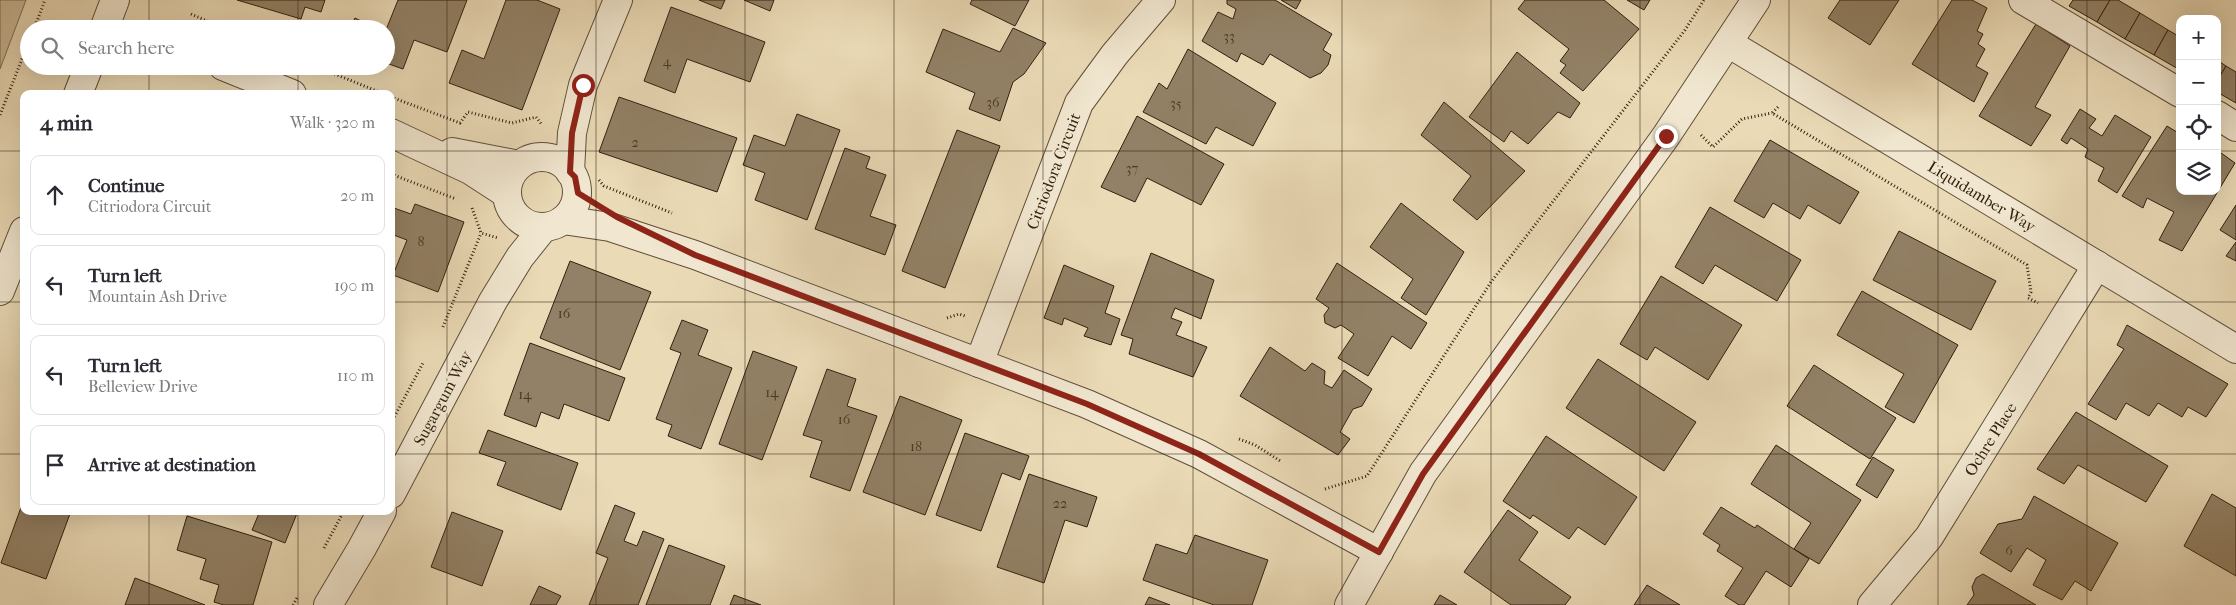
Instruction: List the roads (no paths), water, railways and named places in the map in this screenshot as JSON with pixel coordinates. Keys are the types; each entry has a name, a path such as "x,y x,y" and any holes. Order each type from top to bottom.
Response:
{"street":[{"path":"511,204 510,178 558,128 583,85 618,0"},
{"name":"Citriodora Circuit","path":"979,363 1079,103 1115,54 1161,0"},
{"path":"1349,605 1423,474 1680,116 1756,0"},
{"path":"2024,0 2176,91"},
{"name":"Liquidamber Way","path":"1728,43 2236,349"},
{"path":"80,90 85,75"},
{"path":"245,75 282,90"},
{"path":"554,224 575,206 572,133 583,85"},
{"path":"2221,118 2236,127"},
{"path":"399,136 475,158 526,161 550,157 565,165 574,182 617,217 695,255"},
{"path":"399,136 470,170 511,204 527,224 610,227 695,255 1087,404 1199,454 1379,552"},
{"name":"Sugargum Way","path":"493,301 510,253 511,204"},
{"name":"Sugargum Way","path":"395,486 493,301 520,257 554,224"},
{"path":"0,291 20,241"},
{"name":"Ochre Place","path":"1872,605 1929,537 2096,265"},
{"path":"333,603 380,515"}]}
